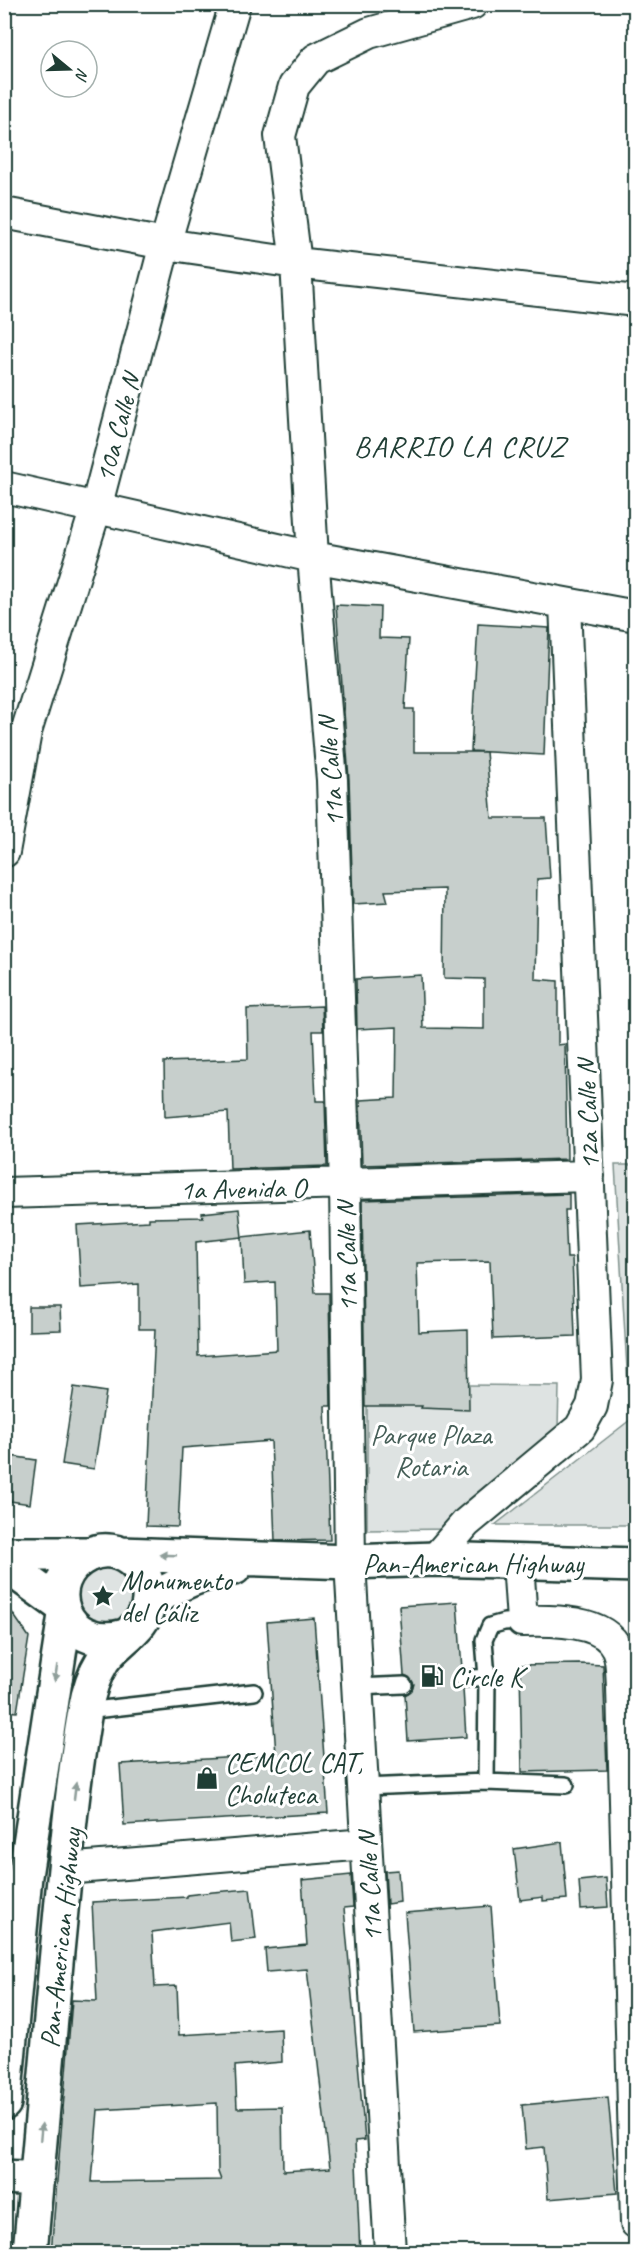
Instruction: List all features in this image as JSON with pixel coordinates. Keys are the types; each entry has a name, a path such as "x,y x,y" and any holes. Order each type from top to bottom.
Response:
{"main road":[{"name":"Pan-American Highway","path":"4,1554 106,1554 350,1562 435,1559 636,1565"},
{"path":"4,1564 64,1610 84,1635 98,1640 125,1636 136,1627 149,1602 149,1587 144,1573 134,1562 106,1554 76,1562 66,1574 62,1589 64,1610"},
{"name":"Pan-American Highway","path":"149,1602 175,1586 211,1571 310,1560"},
{"name":"Pan-American Highway","path":"4,2103 15,1877 64,1610"},
{"name":"Pan-American Highway","path":"30,2253 65,1869 85,1711 90,1684 104,1660 125,1636"},
{"path":"4,2177 37,2179"}],"street":[{"name":"10a Calle N","path":"4,852 15,732 96,508 165,244 236,4"},
{"name":"11a Calle N","path":"390,2253 350,1562 345,1185 332,780 313,557 296,263 280,136 294,86 316,59 369,33 472,4"},
{"path":"4,213 165,244 296,263 636,301"},
{"path":"4,486 313,557 636,616"},
{"name":"12a Calle N","path":"435,1559 466,1523 580,1428 592,1406 597,1380 565,603"},
{"name":"1a Avenida O","path":"4,1193 345,1185 589,1176"},
{"path":"518,1562 522,1621 560,1620 604,1633 613,1641 618,1652 622,1687 636,2223"},
{"path":"65,1869 366,1844"}],"lane":[{"path":"486,1782 487,1677 484,1640 490,1626 522,1621"},
{"path":"462,1679 487,1677"},
{"path":"357,1688 404,1684"},
{"path":"85,1711 254,1692"},
{"path":"363,1787 486,1782 566,1785"}],"green space":[{"path":"615,1165 635,1165 635,1525 495,1525 630,1420"},
{"name":"Parque Plaza Rotaria","path":"367,1384 559,1386 558,1428 453,1529 367,1530"},
{"path":"90,1565 122,1567 138,1596 122,1625 89,1627 70,1590"}],"building":[{"path":"336,605 380,607 379,638 409,639 405,709 414,709 414,752 486,752 492,818 546,818 550,878 537,879 535,979 558,981 558,1045 565,1044 567,1159 362,1165 360,1100 396,1098 397,1027 357,1029 356,979 421,975 423,1028 484,1029 484,979 444,978 445,889 385,891 388,902 353,904 349,779"},
{"path":"478,624 549,628 544,755 471,751"},
{"path":"322,1006 323,1031 313,1031 316,1101 325,1101 327,1166 230,1169 228,1112 165,1117 164,1062 248,1059 247,1009"},
{"path":"569,1194 569,1210 565,1210 567,1258 572,1258 575,1336 493,1339 490,1261 417,1263 419,1332 468,1330 469,1410 421,1408 422,1406 365,1406 362,1200"},
{"path":"239,1209 242,1237 310,1230 315,1293 329,1293 331,1406 325,1406 330,1540 275,1541 271,1441 182,1448 178,1527 146,1526 155,1329 139,1329 139,1284 81,1288 77,1225 149,1221 149,1218 203,1217 202,1213","holes":["242,1237 244,1284 275,1282 277,1350 198,1356 196,1242"]},
{"path":"29,1307 60,1307 61,1330 29,1331"},
{"path":"74,1387 106,1392 94,1469 62,1464"},
{"path":"4,1455 36,1460 30,1504 4,1500"},
{"path":"4,1601 29,1637 17,1712 4,1711"},
{"path":"457,1602 462,1669 456,1671 452,1679 454,1685 463,1689 466,1737 408,1741 405,1695 412,1690 414,1684 409,1677 404,1675 399,1606"},
{"path":"314,1618 328,1813 124,1825 120,1764 276,1755 267,1622"},
{"path":"520,1665 603,1665 607,1770 522,1772"},
{"path":"562,1842 567,1899 543,1901 543,1897 520,1900 514,1849"},
{"path":"398,1870 400,1902 387,1904 385,1871"},
{"path":"351,1875 353,1907 344,1908 365,2140 355,2141 360,2253 51,2253 72,2000 97,2001 92,1902 187,1897 187,1895 250,1889 256,1939 231,1942 229,1922 152,1932 155,1987 177,1986 179,2035 281,2029 282,2062 235,2066 237,2108 282,2107 283,2171 330,2168 307,1969 267,1972 265,1949 307,1945 302,1880","holes":["217,2103 218,2172 221,2180 92,2182 98,2110"]},
{"path":"606,1878 608,1907 581,1909 579,1881"},
{"path":"491,1906 500,2026 414,2032 405,1913"},
{"path":"608,2097 617,2193 548,2199 544,2147 526,2149 522,2105"}],"place":[{"name":"Monumento del Cáliz","path":"103,1596"},
{"name":"Circle K","path":"432,1676"},
{"name":"CEMCOL CAT, Choluteca","path":"207,1778"}],"district":[{"name":"BARRIO LA CRUZ","path":"460,446"}]}
